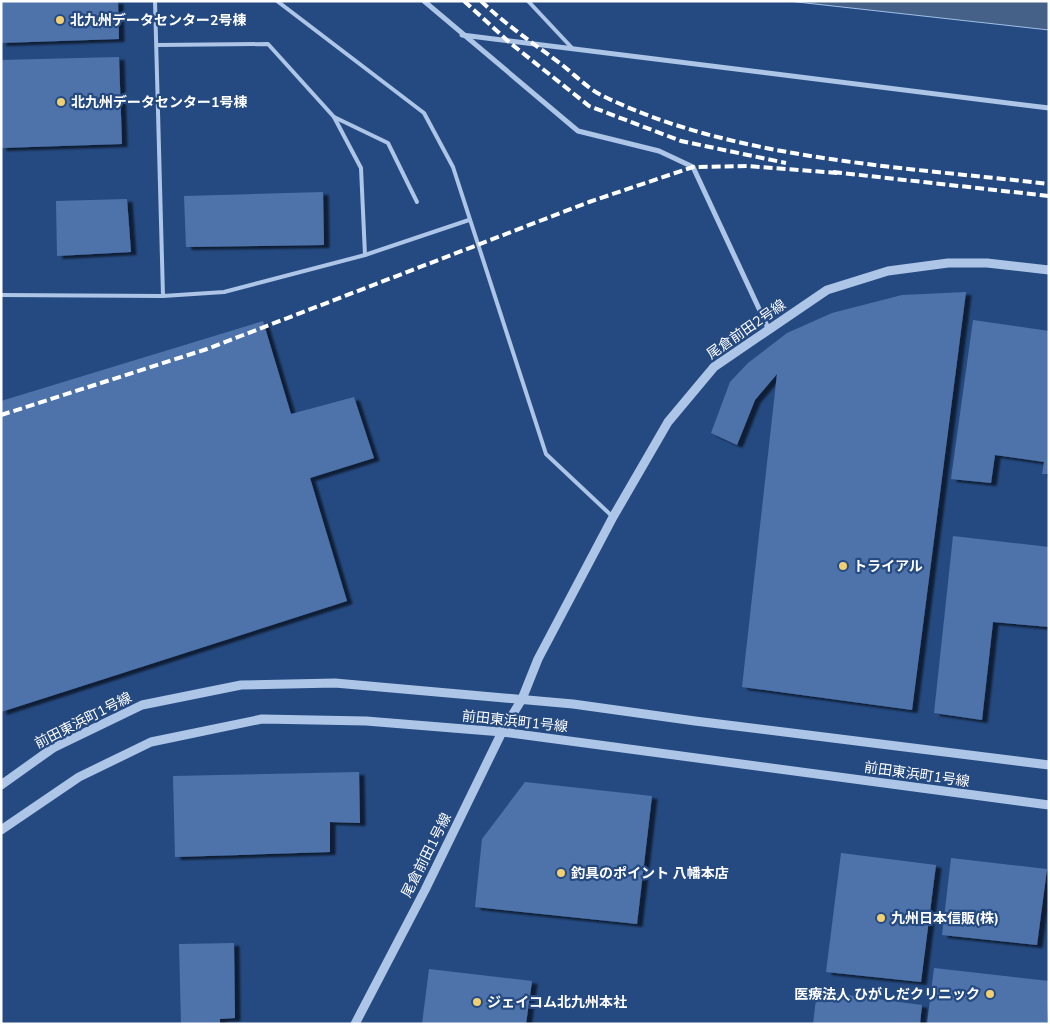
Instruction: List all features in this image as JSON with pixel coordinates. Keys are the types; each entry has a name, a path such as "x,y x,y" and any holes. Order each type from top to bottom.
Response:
{"street":[{"path":"424,1 578,131 659,151 693,167 768,328"},
{"path":"462,35 1049,108"},
{"name":"尾倉前田2号線","path":"522,699 538,659 614,517 668,422 714,367 768,328 827,290 888,272 948,263 987,264 1049,270"},
{"name":"前田東浜町1号線","path":"1,785 53,748 142,705 241,685 335,683 522,699 1049,765"},
{"name":"尾倉前田1号線","path":"355,1024 425,890 502,732 522,699"},
{"name":"前田東浜町1号線","path":"1,830 79,777 151,742 262,719 366,721 502,732 1049,806"}],"lane":[{"path":"155,1 163,296"},
{"path":"277,1 424,112 453,167 546,454 614,517"},
{"path":"528,1 573,50"},
{"path":"157,46 268,44 334,118 361,168 366,256"},
{"path":"334,118 388,143 417,202"},
{"path":"1,295 163,296 224,292 366,256 469,220"}],"water":[{"path":"788,1 1049,1 1049,30"}],"building":[{"name":"北九州データセンター2号棟","path":"1,1 118,1 119,39 1,43"},
{"name":"北九州データセンター1号棟","path":"119,57 122,144 1,148 1,60"},
{"path":"323,192 324,245 186,247 184,196"},
{"path":"127,199 131,252 57,256 56,201"},
{"name":"トライアル","path":"966,292 912,710 742,687 777,374 755,400 737,445 711,433 730,382 748,363 787,333 832,313 902,295"},
{"path":"973,320 1049,331 1049,474 1042,474 1044,462 995,455 991,483 951,479"},
{"path":"263,321 291,414 354,397 374,458 310,478 347,601 1,712 1,401"},
{"path":"953,536 1049,547 1049,627 993,622 982,720 934,713"},
{"path":"359,772 360,823 330,822 330,852 175,857 173,776"},
{"name":"釣具のポイント 八幡本店","path":"525,782 652,796 637,924 475,907 482,839"},
{"name":"九州日本信販(株)","path":"841,853 936,865 921,982 826,972"},
{"path":"951,858 1047,869 1037,945 942,935"},
{"path":"234,943 235,1018 220,1019 220,1024 181,1024 179,944"},
{"name":"医療法人 ひがしだクリニック","path":"934,968 1049,981 1047,1024 927,1024"},
{"name":"ジェイコム北九州本社","path":"429,969 532,981 526,1024 422,1024"},
{"path":"817,991 922,1005 920,1024 813,1024"}],"railway":[{"path":"464,1 509,42 589,106 681,141 786,163"},
{"path":"481,1 510,26 592,89 603,96 654,117 707,134 821,158 1049,184"},
{"path":"1,415 207,349 589,202 693,167 748,166 838,173"},
{"path":"833,172 1049,196"}],"place":[{"name":"北九州データセンター2号棟","path":"60,20"},
{"name":"北九州データセンター1号棟","path":"61,102"},
{"name":"トライアル","path":"843,566"},
{"name":"釣具のポイント 八幡本店","path":"561,873"},
{"name":"九州日本信販(株)","path":"881,918"},
{"name":"医療法人 ひがしだクリニック","path":"990,994"},
{"name":"ジェイコム北九州本社","path":"477,1002"}]}
